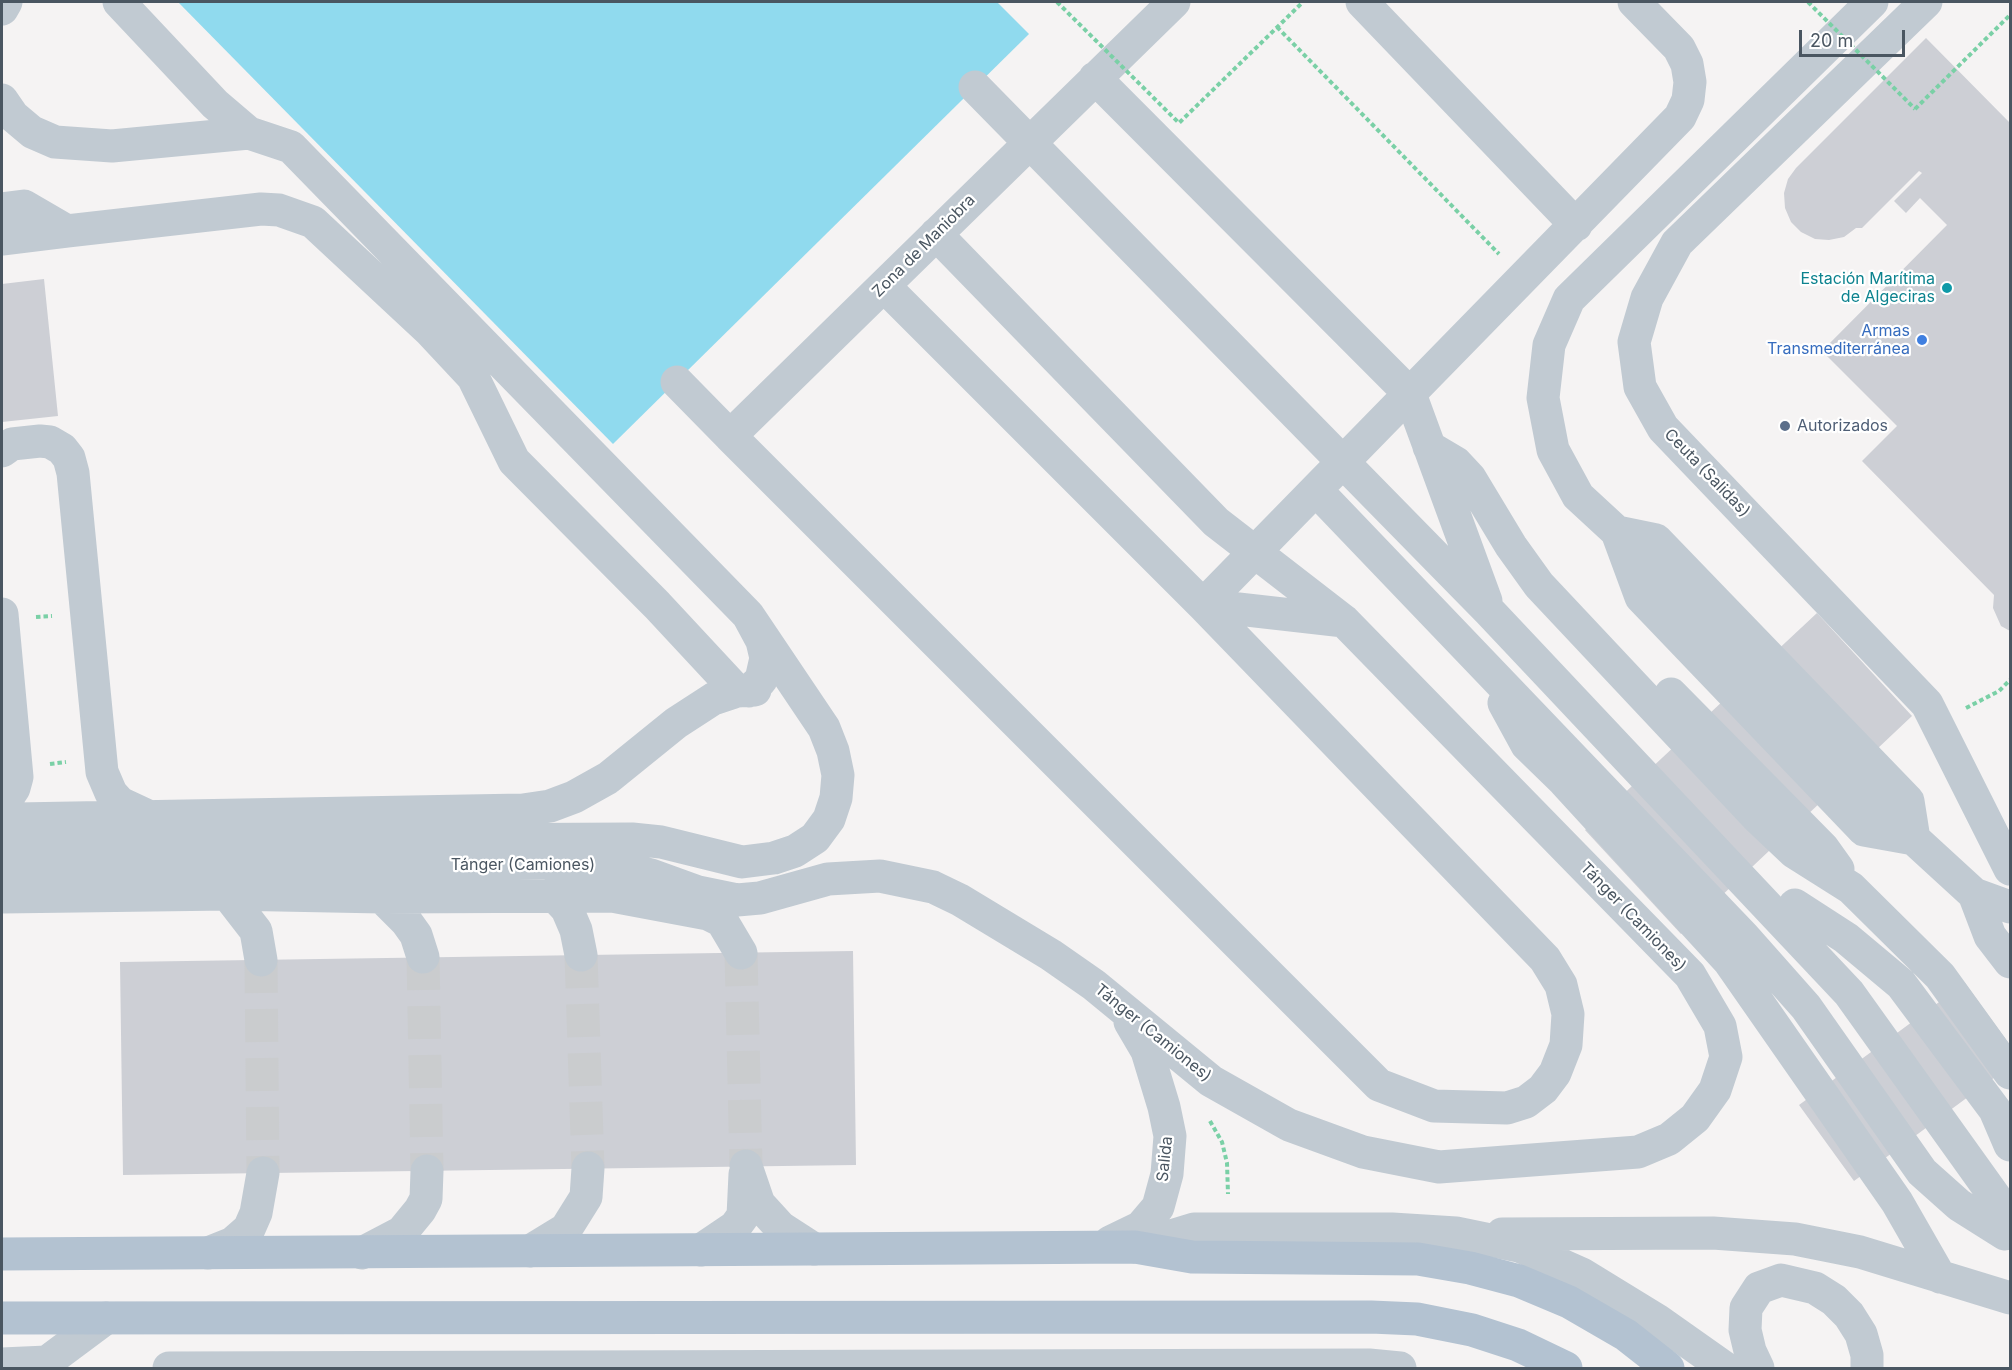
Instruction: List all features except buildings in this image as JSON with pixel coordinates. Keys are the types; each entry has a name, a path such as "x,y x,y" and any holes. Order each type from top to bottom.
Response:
{"main road":[{"path":"2,1254 1135,1247 1192,1257 1418,1259 1470,1268 1519,1281 1569,1302 1626,1335 1668,1368"},
{"path":"2,1318 1371,1317 1417,1319 1472,1330 1518,1345 1566,1368"}],"street":[{"path":"2,9 6,2"},
{"path":"2,842 632,839 662,842 742,861 774,858 795,851 815,838 829,819 836,798 838,775 833,751 824,728 808,708 748,615 291,147 249,133 215,104 119,2"},
{"name":"Zona de Maniobra","path":"730,436 1174,2"},
{"path":"1362,2 1576,225"},
{"path":"1203,605 1680,117 1688,100 1690,82 1687,64 1679,48 1634,2"},
{"path":"1872,2 1569,299 1549,345 1543,398 1553,450 1578,496 1617,532 1914,838 1974,894 2010,907"},
{"name":"Ceuta (Salidas)","path":"1926,2 1677,243 1647,298 1634,342 1640,387 1663,428 1914,688 1938,723 2010,869"},
{"path":"1095,78 1410,394 1490,611"},
{"path":"975,87 1490,611 1850,993 2009,1230"},
{"path":"2,100 13,116 32,132 55,142 112,146 249,133"},
{"path":"2,209 24,206 67,231"},
{"path":"2,239 261,209 279,210 313,222 430,331 473,377 502,442 514,461 743,691 774,693 808,708"},
{"name":"Tánger (Camiones)","path":"2,868 573,863 615,866 651,875 698,892 737,900 760,898 796,890 828,879 880,876 933,887 960,900 1051,955 1094,985 1210,1081 1289,1125 1364,1152 1439,1167 1638,1152 1669,1139 1695,1118 1715,1090 1726,1057 1720,1026 1690,975 1344,621 1216,522 936,234"},
{"path":"676,381 1379,1085 1434,1106 1507,1108 1526,1102 1543,1089 1555,1073 1566,1044 1568,1014 1560,985 1545,959 1203,605 884,286"},
{"path":"2,450 12,444 40,441 62,449 69,458 73,473 100,759 105,782 120,802 150,817"},
{"path":"1430,447 1456,463 1470,478 1522,562 1539,585 1757,818 1794,852 1851,888 1940,976 2010,1073"},
{"path":"1316,490 1744,937 1798,999 1922,1172 1959,1205 2009,1230"},
{"path":"1203,605 1344,621"},
{"path":"2,614 17,777 14,788 2,806"},
{"path":"2,819 523,810 550,806 574,797 608,778 696,709 713,699 743,691 761,680 766,658 762,641 748,615"},
{"path":"1488,670 1527,745 1729,961 1897,1202 1940,1277"},
{"path":"1578,704 1608,716 1616,722 1795,905 1856,971 2010,1180"},
{"path":"1986,824 2010,853"},
{"path":"200,867 228,894 256,931 261,960"},
{"path":"2,897 228,894 382,897 553,894 612,896 670,905 708,914 722,921 741,953 744,935 752,920 766,908 796,890"},
{"path":"553,894 567,909 576,930 581,955"},
{"path":"1974,894 1990,936 2010,962"},
{"path":"382,897 406,921 416,935 423,957"},
{"path":"670,905 737,900"},
{"path":"1795,905 1846,938 1901,984 1995,1110 2010,1145"},
{"name":"Salida","path":"1095,1248 1141,1227 1158,1207 1167,1174 1170,1136 1164,1107 1147,1051 1121,1008"},
{"path":"701,1250 735,1227 742,1216 746,1166 759,1204 780,1227 814,1249"},
{"path":"530,1251 566,1229 586,1197 588,1168"},
{"path":"362,1253 402,1232 420,1210 426,1199 427,1171"},
{"path":"208,1253 233,1243 249,1229 256,1213 263,1173"},
{"path":"1135,1247 1194,1229 1392,1229 1456,1233 1713,1233 1795,1239 1860,1252 2010,1298"},
{"path":"1456,1233 1519,1246 1582,1274 1657,1320 1725,1368"},
{"path":"1758,1368 1750,1351 1745,1330 1746,1308 1759,1288 1781,1280 1815,1288 1834,1300 1849,1315 1861,1334 1867,1355 1867,1368"},
{"path":"2,1364 47,1362 106,1318"},
{"path":"169,1368 1334,1365 1400,1368"}],"path":[{"path":"1057,2 1179,123 1303,2"},
{"path":"1809,2 1915,109 2010,15"},
{"path":"2,620 86,613"}],"water":[{"path":"178,2 997,2 1029,34 613,444"}],"tunnel":[{"path":"741,953 746,1166"},
{"path":"581,955 588,1168"},
{"path":"423,957 427,1171"},
{"path":"261,960 263,1173"}],"place":[{"name":"Estación Marítima de Algeciras","path":"1947,288"},
{"name":"Armas Transmediterránea","path":"1922,340"},
{"name":"Autorizados","path":"1785,426"}]}
